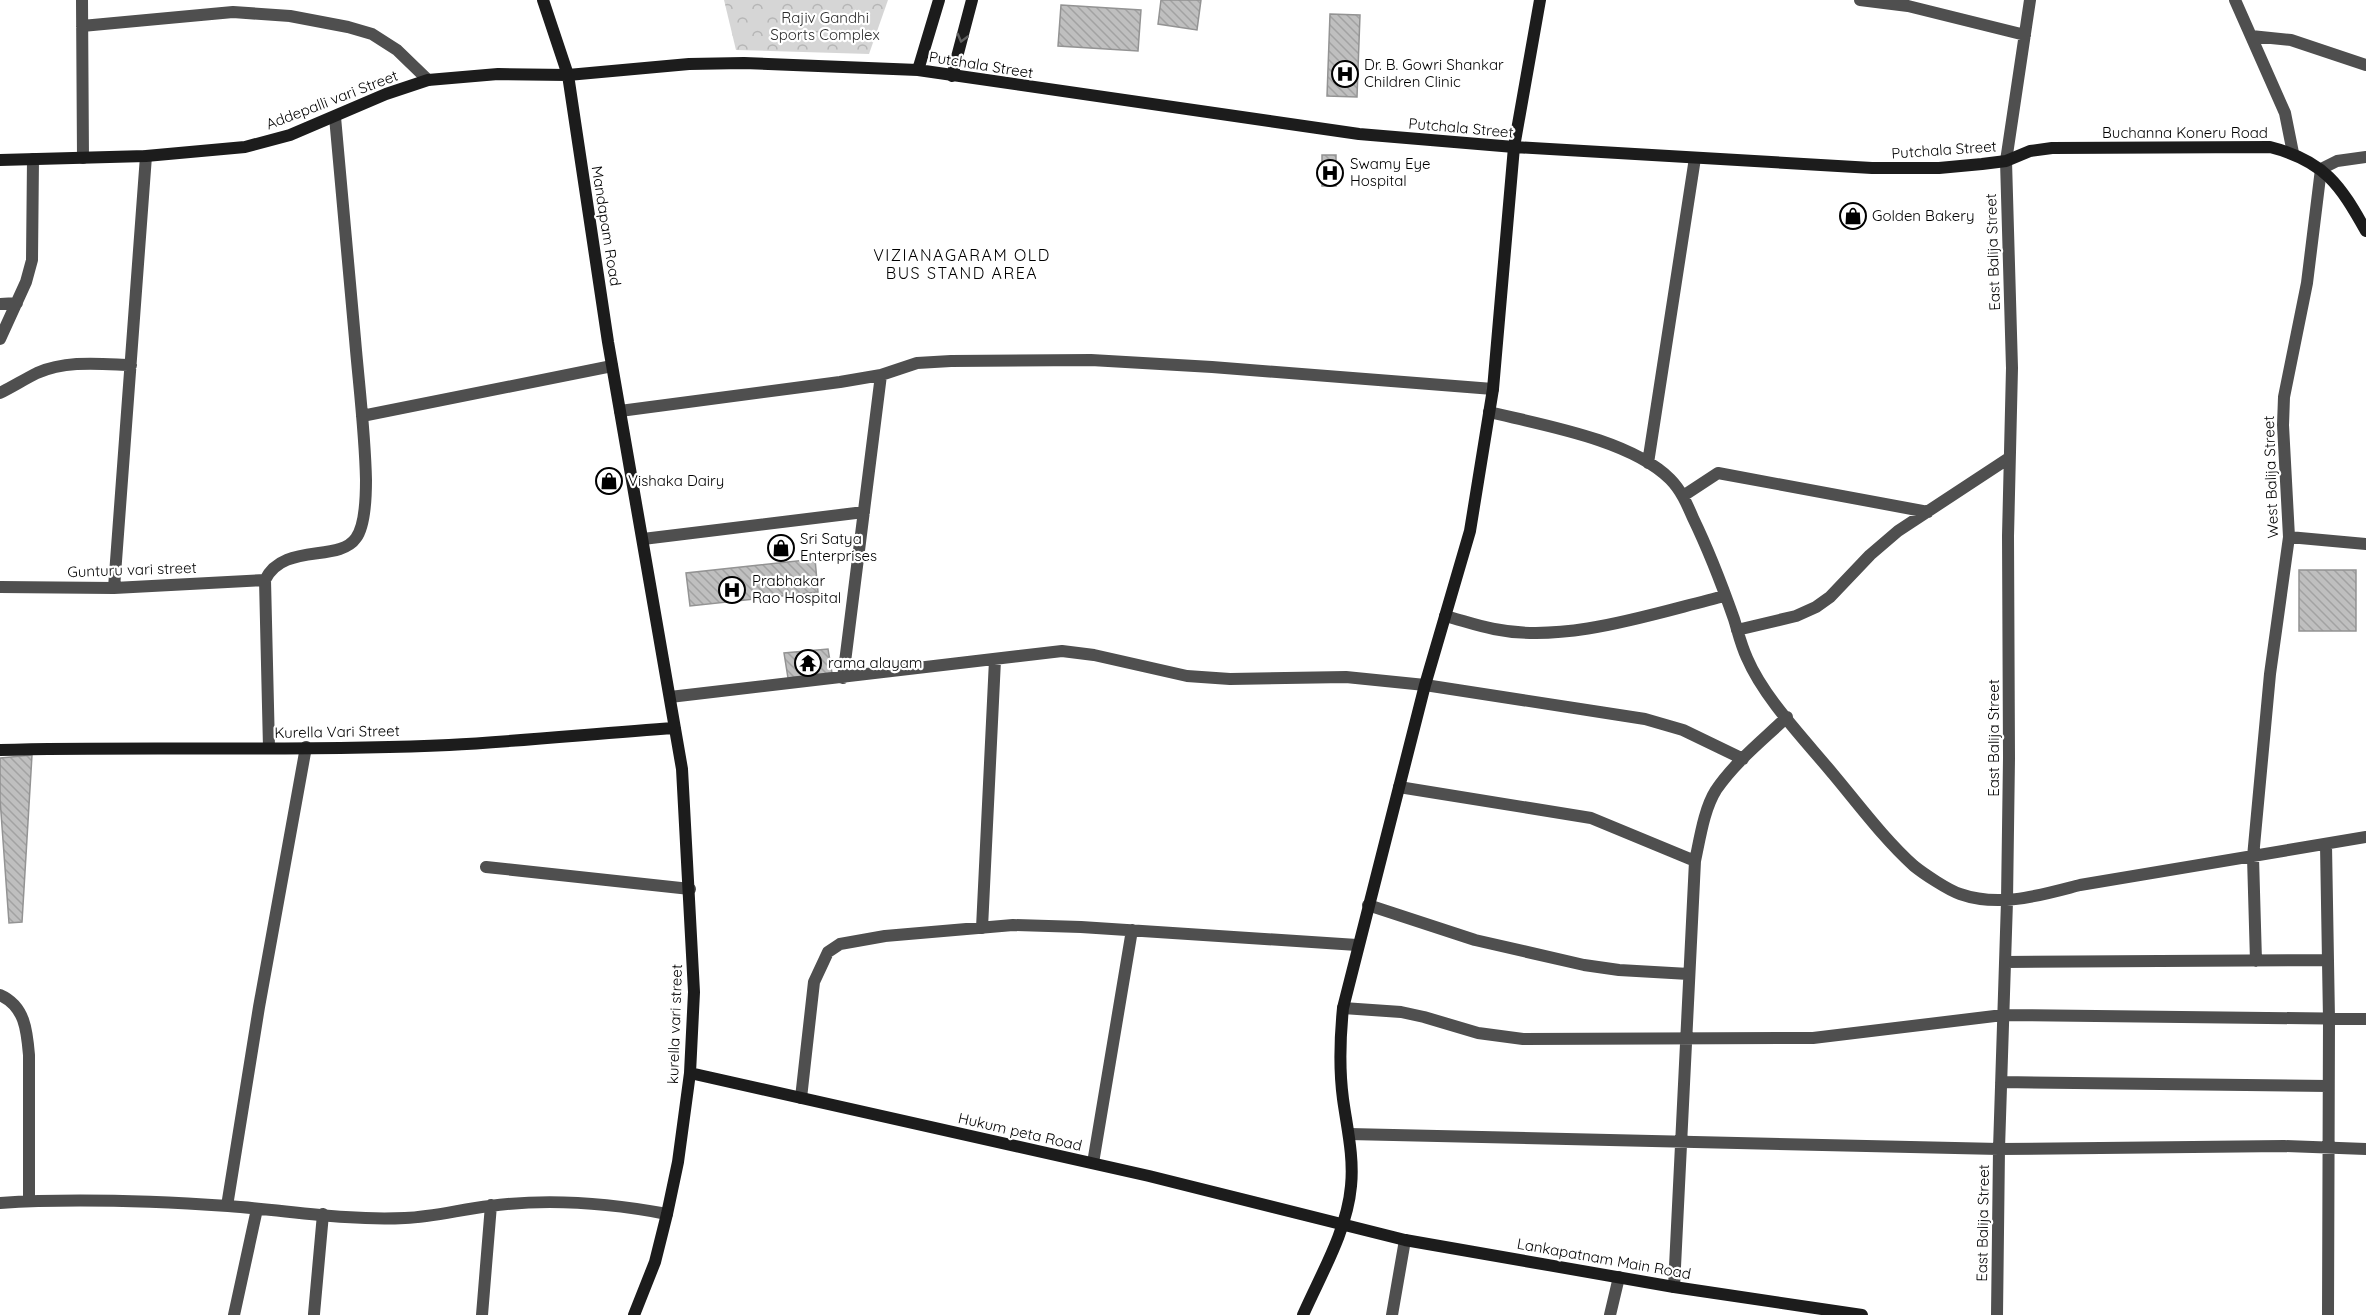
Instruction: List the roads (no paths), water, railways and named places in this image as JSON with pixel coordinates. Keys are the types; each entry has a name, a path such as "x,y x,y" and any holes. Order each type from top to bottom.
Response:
{"street":[{"path":"82,0 83,158"},
{"name":"Mandapam Road","path":"543,0 568,75 612,366 675,728"},
{"path":"568,75 689,64 744,63 918,70 939,0"},
{"path":"952,76 972,0"},
{"path":"1303,1315 1343,1225 1351,1186 1349,1134 1343,1100 1340,1044 1343,1008 1425,685 1470,531 1493,389 1514,147 1540,0"},
{"path":"1860,0 1908,6 2025,35"},
{"name":"East Balija Street","path":"1997,1315 1999,1149 2007,901 2009,458 2012,368 2006,161 2030,0"},
{"path":"2235,0 2285,113 2293,153"},
{"path":"82,26 234,12 290,16 372,34 397,50 429,80"},
{"path":"2252,36 2291,40 2366,65"},
{"name":"Putchala Street","path":"918,70 1359,134 1514,147 1872,168 1939,168 2006,161"},
{"name":"Addepalli vari Street","path":"0,160 146,156 245,147 290,135 386,94 429,80 498,74 568,75"},
{"path":"269,748 265,580 269,571 279,563 344,547 356,538 363,517 366,482 362,416 334,117"},
{"name":"Buchanna Koneru Road","path":"2006,161 2030,151 2052,148 2270,147 2293,153 2321,169 2344,193 2366,231"},
{"path":"114,588 146,156"},
{"path":"2321,169 2337,161 2366,157"},
{"path":"1648,463 1695,158"},
{"path":"0,339 26,282 32,260 33,159"},
{"name":"West Balija Street","path":"2256,961 2253,857 2270,674 2289,537 2283,425 2284,397 2307,283 2321,169"},
{"path":"0,304 17,303"},
{"path":"620,411 840,382 881,375 917,363 1038,359 1212,367 1493,389"},
{"path":"0,393 39,372 66,366 81,363 131,365"},
{"path":"362,416 612,366"},
{"path":"843,678 881,375"},
{"path":"1489,412 1595,440 1630,453 1672,481 1683,496 1704,540 1747,658 1763,686 1887,838 1916,867 1958,894 1979,899 2007,901 2080,885 2366,837"},
{"path":"1737,630 1796,615 1816,607 1830,597 1870,555 1898,531 2009,458"},
{"path":"1683,496 1718,472 1928,512"},
{"path":"643,539 864,512"},
{"path":"2289,537 2366,544"},
{"name":"Gunturu vari street","path":"0,587 114,588 265,580"},
{"path":"1445,616 1494,630 1562,631 1592,627 1725,596"},
{"path":"670,697 1062,651 1094,655 1187,676 1230,679 1346,677 1425,685 1645,719 1683,730 1743,759"},
{"path":"982,928 995,660"},
{"path":"1674,1287 1695,861 1715,791 1743,759 1787,717"},
{"name":"Kurella Vari Street","path":"0,750 105,747 269,748 448,745 675,728"},
{"name":"kurella vari street","path":"634,1315 655,1262 667,1214 678,1162 690,1073 694,992 690,889 682,769 675,728"},
{"path":"227,1206 306,747"},
{"path":"1399,787 1553,810 1591,818 1695,861"},
{"path":"2326,845 2329,1019 2328,1315"},
{"path":"486,867 690,889"},
{"path":"1368,905 1475,940 1584,965 1619,970 1689,974"},
{"path":"801,1098 814,982 828,952 840,944 885,936 1013,925 1132,930 1358,945"},
{"path":"1093,1163 1132,930"},
{"path":"2005,962 2328,960"},
{"path":"0,995 8,998 18,1007 27,1032 29,1201"},
{"path":"1343,1008 1413,1015 1502,1038 1813,1038 2004,1015 2366,1019"},
{"name":"Hukum peta Road","path":"690,1073 1093,1163 1343,1225"},
{"path":"2001,1082 2328,1086"},
{"path":"1349,1134 1999,1149 2327,1147 2366,1149"},
{"path":"0,1203 29,1201 227,1206 405,1218 491,1205 616,1204 667,1214"},
{"path":"482,1315 491,1205"},
{"path":"234,1315 257,1209"},
{"path":"314,1314 323,1214"},
{"name":"Lankapatnam Main Road","path":"1343,1225 1405,1240 1674,1287 1862,1315"},
{"path":"1392,1315 1405,1240"},
{"path":"1610,1315 1619,1277"}],"place":[{"name":"Dr. B. Gowri Shankar Children Clinic","path":"1345,74"},
{"name":"Swamy Eye Hospital","path":"1330,173"},
{"name":"Golden Bakery","path":"1853,216"},
{"name":"Vishaka Dairy","path":"609,481"},
{"name":"Sri Satya Enterprises","path":"781,548"},
{"name":"Prabhakar Rao Hospital","path":"732,590"},
{"name":"rama alayam","path":"808,663"}],"district":[{"name":"VIZIANAGARAM OLD BUS STAND AREA","path":"962,264"}],"park label":[{"name":"Rajiv Gandhi Sports Complex","path":"825,26"}]}
